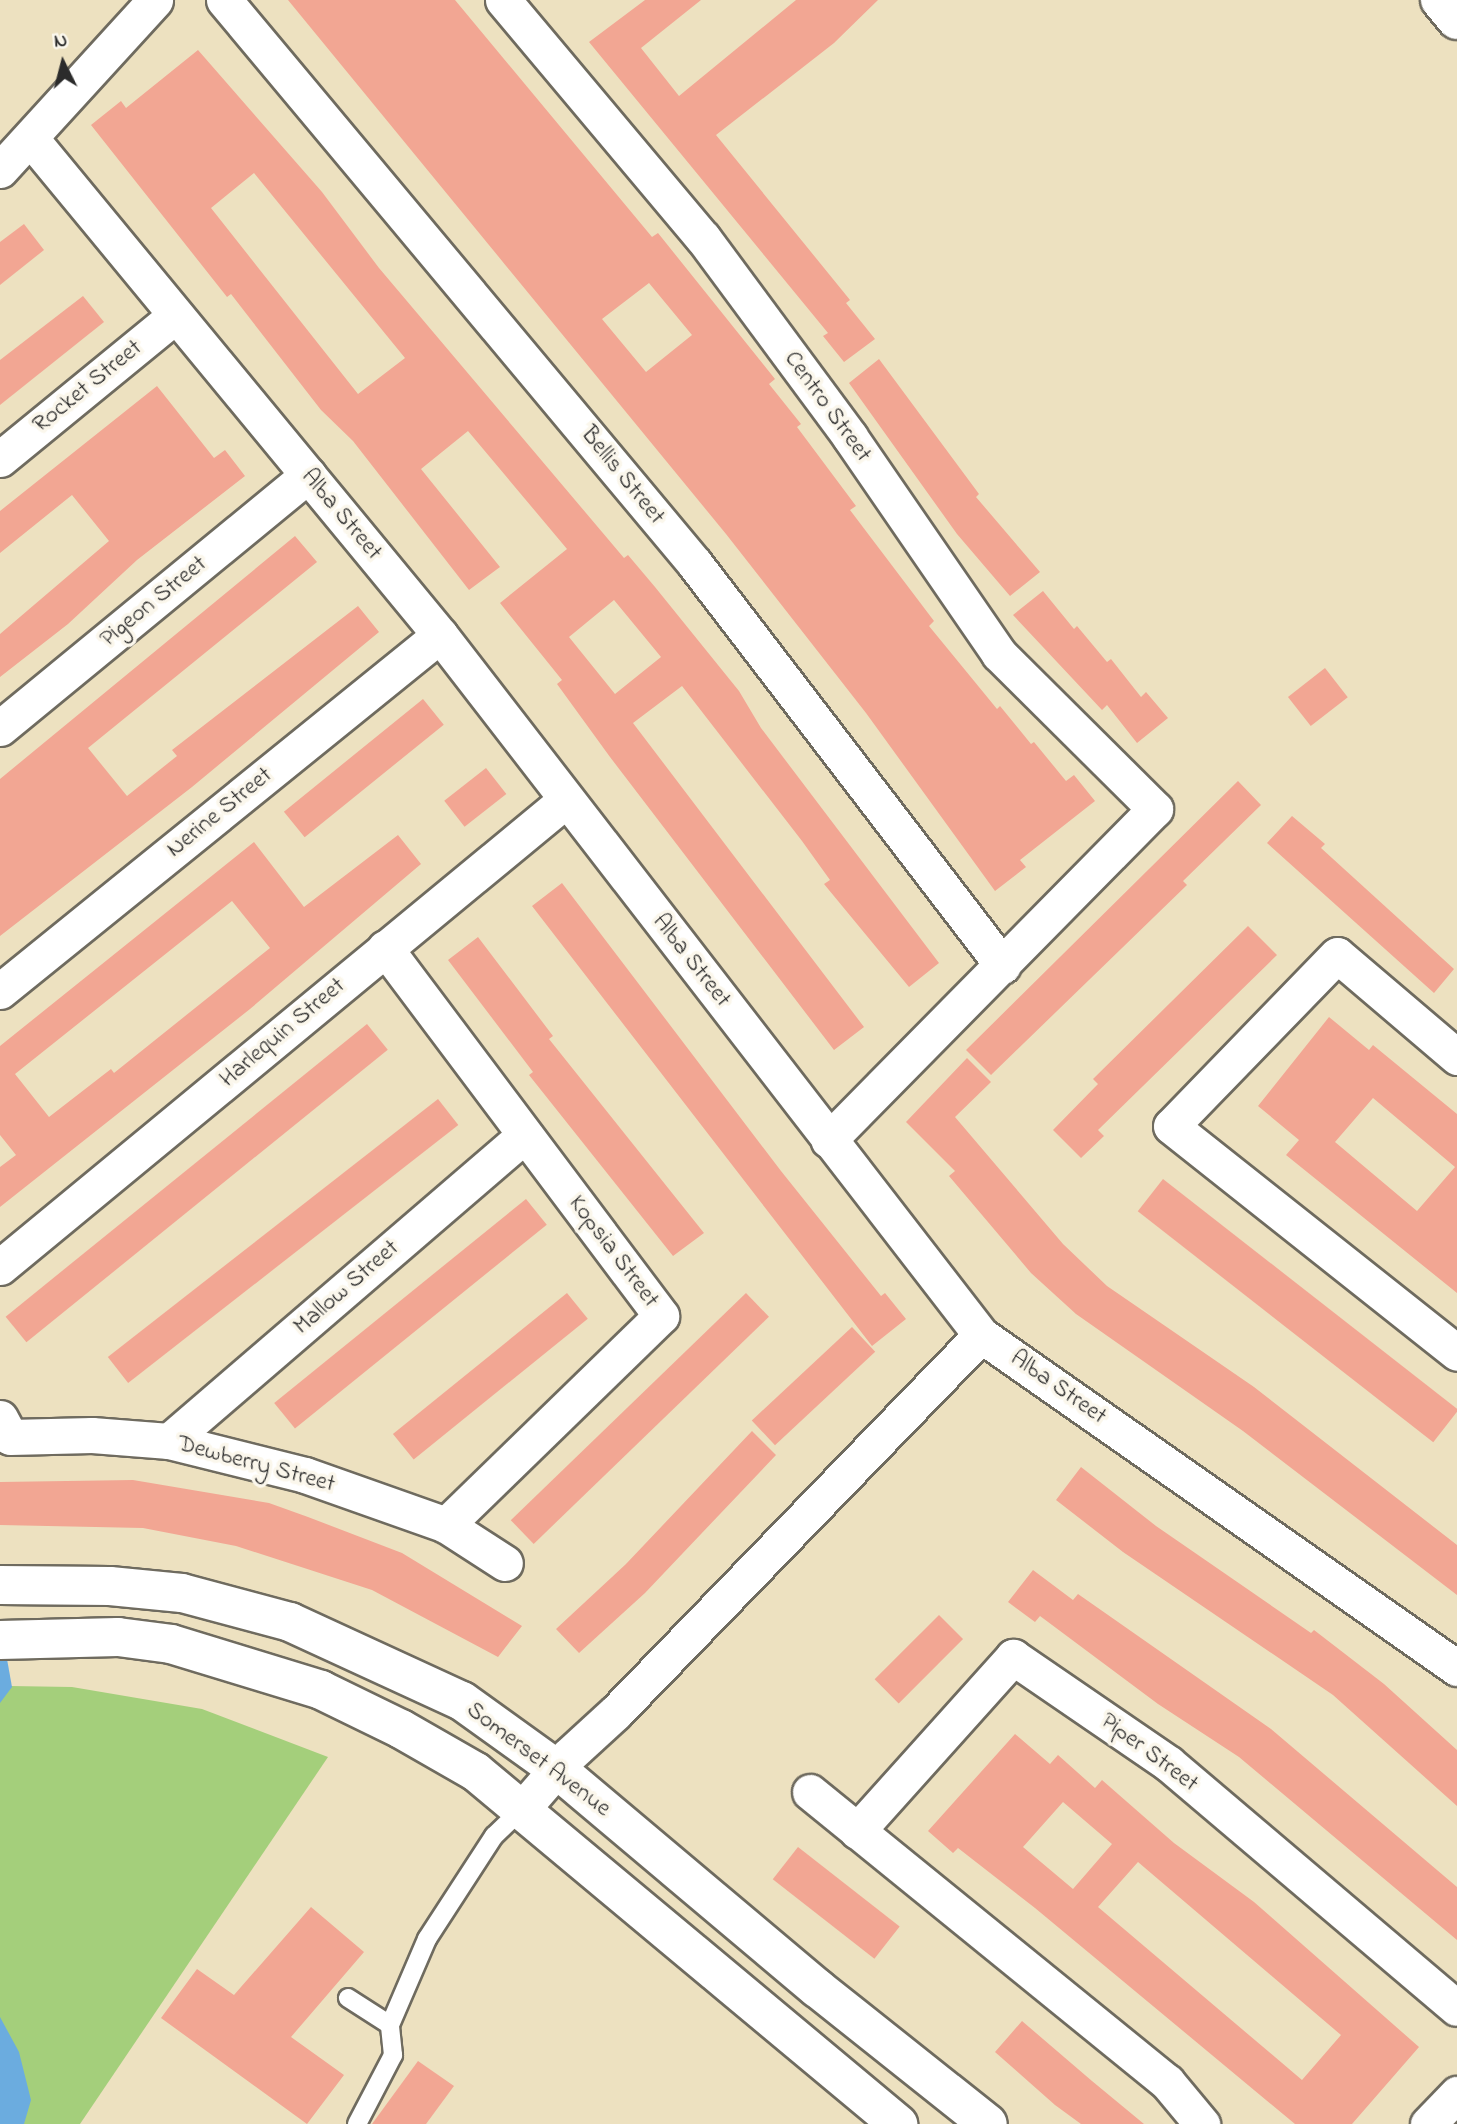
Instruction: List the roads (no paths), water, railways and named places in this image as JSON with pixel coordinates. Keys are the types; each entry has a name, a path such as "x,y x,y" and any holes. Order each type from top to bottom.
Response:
{"street":[{"path":"0,170 32,139 155,0"},
{"name":"Bellis Street","path":"224,0 695,565 1003,966"},
{"name":"Centro Street","path":"503,0 703,238 850,437 999,654 1155,809 1003,966"},
{"path":"1440,0 1457,20"},
{"name":"Alba Street","path":"32,139 440,635 981,1335 1457,1668"},
{"name":"Rocket Street","path":"0,459 176,316"},
{"name":"Pigeon Street","path":"0,728 307,475"},
{"name":"Nerine Street","path":"0,991 440,635"},
{"name":"Harlequin Street","path":"0,1267 566,800"},
{"name":"Kopsia Street","path":"385,948 661,1316 446,1525"},
{"path":"1457,1057 1337,955 1171,1126 1457,1353"},
{"path":"830,1140 1003,966"},
{"name":"Mallow Street","path":"169,1441 525,1135"},
{"path":"522,1809 981,1335"},
{"name":"Dewberry Street","path":"0,1418 10,1437 92,1435 169,1441 305,1475 446,1525 505,1563"},
{"name":"Somerset Avenue","path":"14,1585 110,1586 182,1593 290,1622 462,1701 558,1770 817,1988 988,2124"},
{"name":"Somerset Avenue","path":"15,1639 118,1637 171,1644 285,1678 346,1702 436,1748 522,1809 898,2124"},
{"name":"Piper Street","path":"857,1831 1013,1657 1168,1764 1457,2008"},
{"path":"810,1792 1167,2082 1202,2124"},
{"path":"1428,2124 1457,2094"}],"lane":[{"path":"357,2124 393,2055 390,2025 427,1939 494,1836 522,1809"},
{"path":"348,1998 390,2025"}],"water":[{"path":"0,1620 12,1687 0,1703"},
{"path":"0,2017 19,2052 31,2100 24,2124 0,2124"}]}
